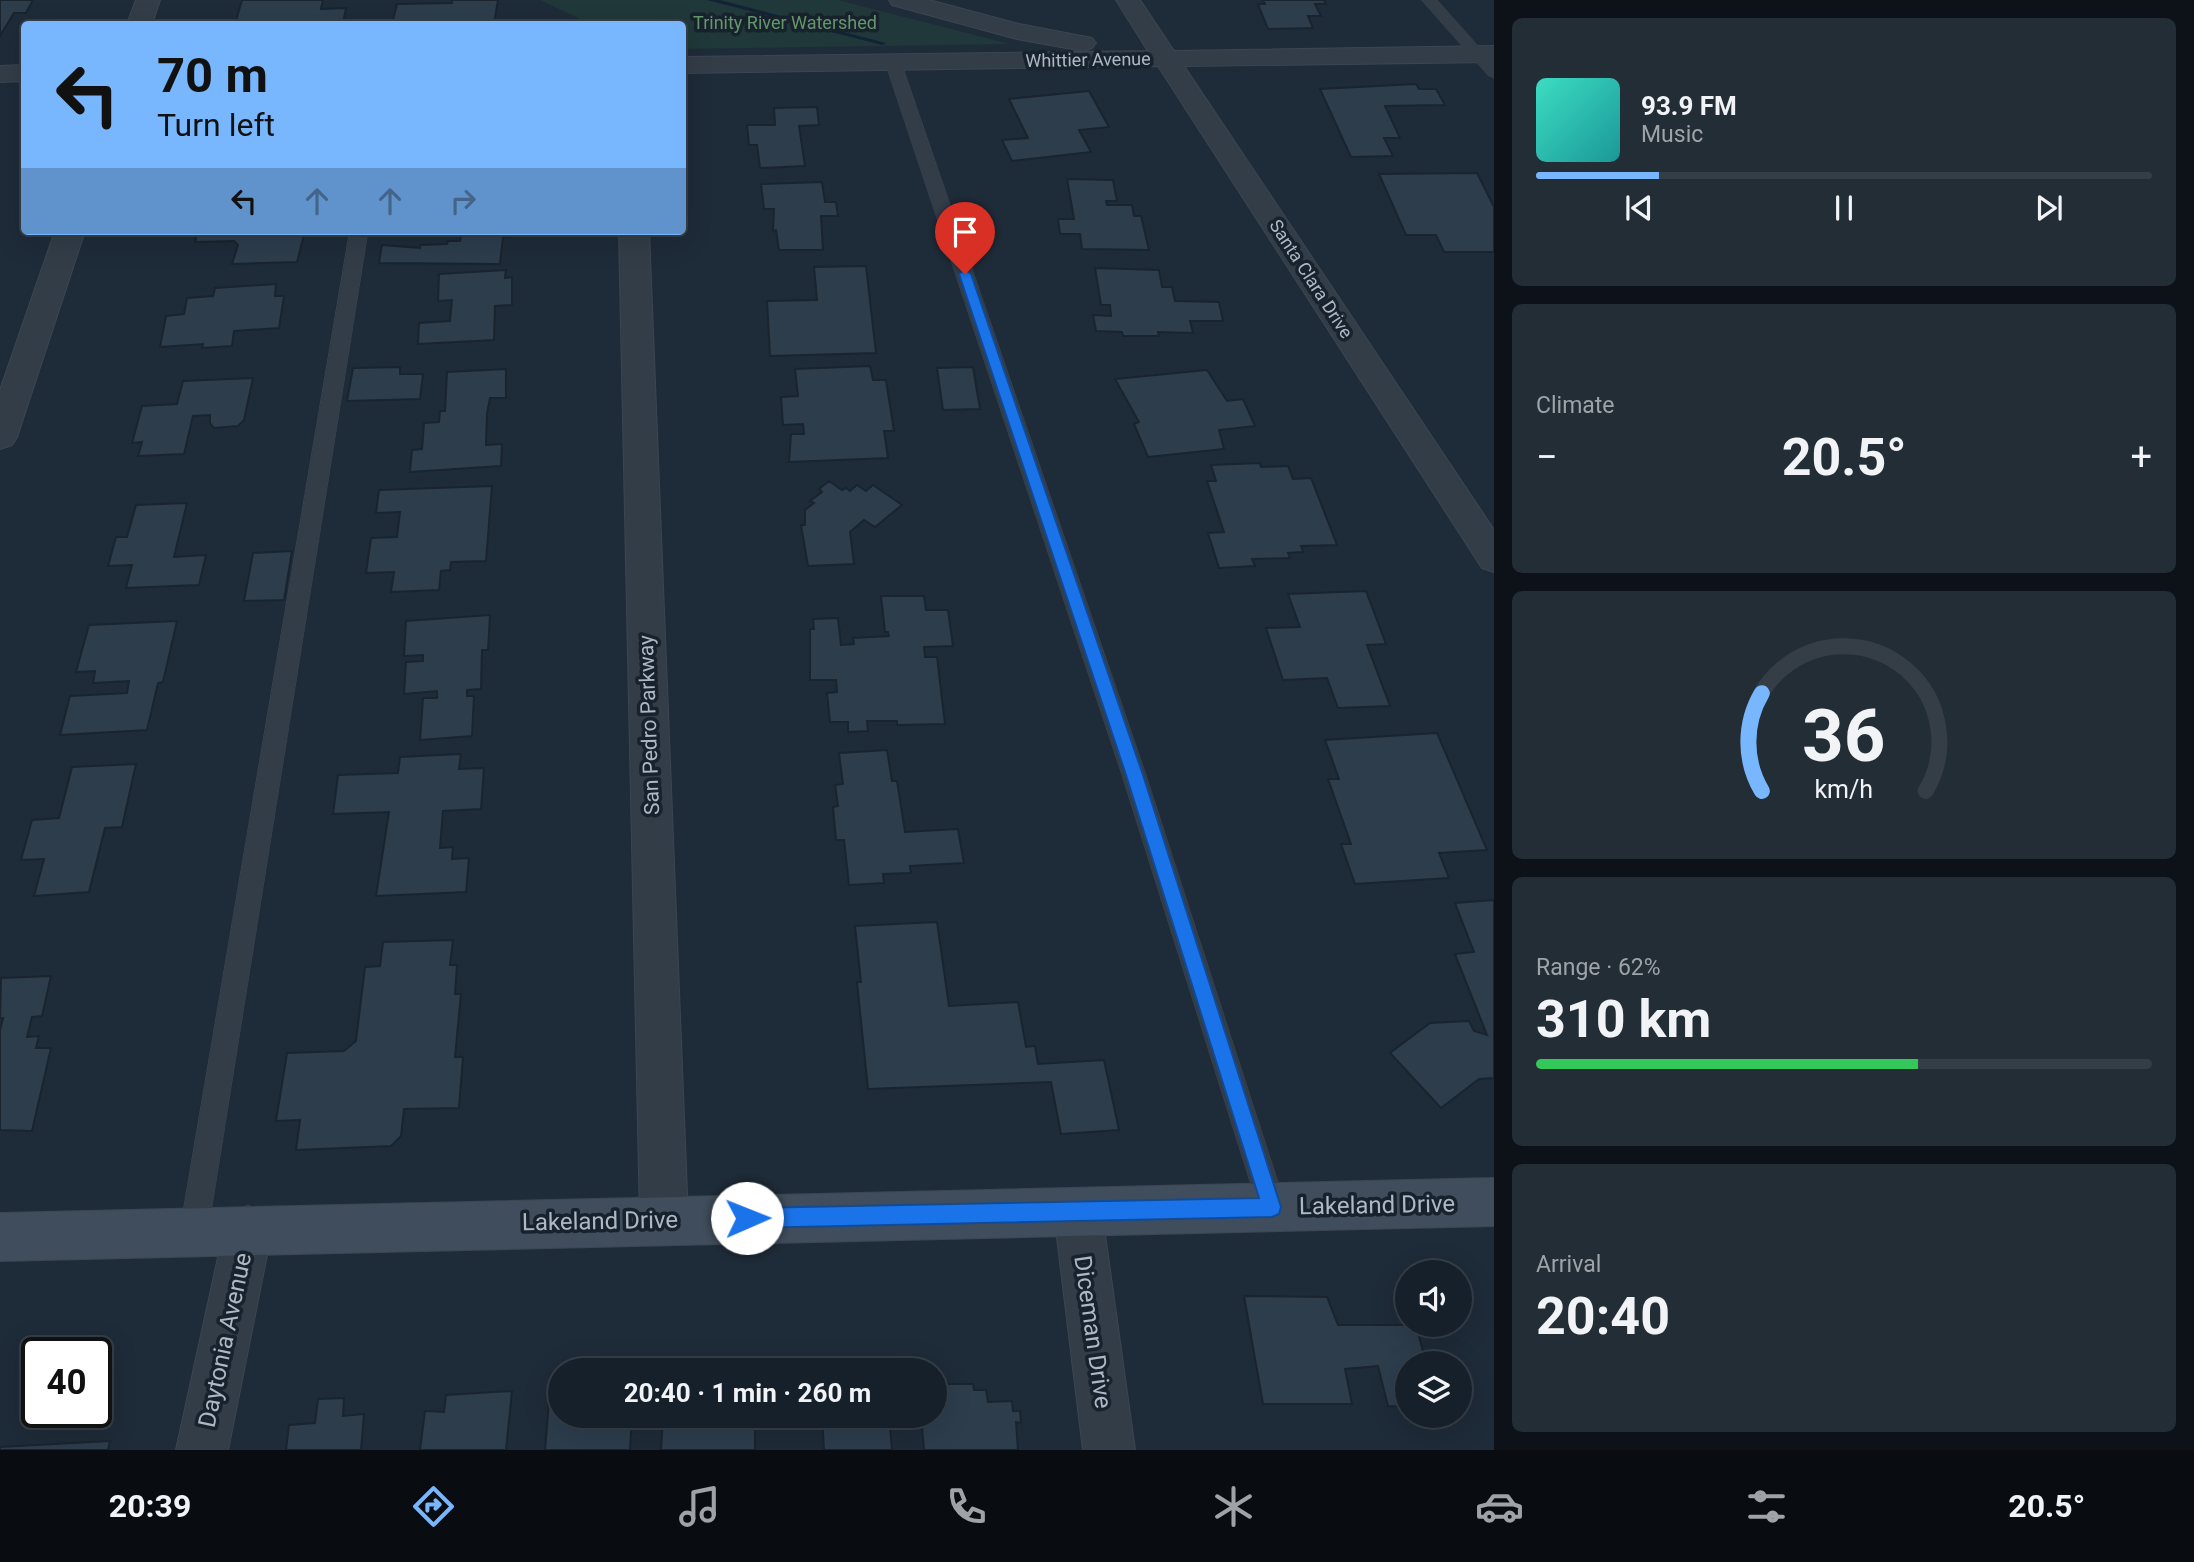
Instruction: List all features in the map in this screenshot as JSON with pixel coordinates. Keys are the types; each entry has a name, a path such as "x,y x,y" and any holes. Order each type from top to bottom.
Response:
{"street":[{"path":"141,21 148,0"},
{"path":"901,0 1017,31 1166,58"},
{"name":"Santa Clara Drive","path":"1128,0 1494,558"},
{"name":"Whittier Avenue","path":"686,65 1166,58 1488,60"},
{"path":"0,74 21,73"},
{"path":"0,437 69,235"},
{"name":"San Pedro Parkway","path":"634,235 664,1219"},
{"name":"Lakeland Drive","path":"0,1237 664,1219 1078,1213 1272,1207 1493,1206"},
{"name":"Diceman Drive","path":"1078,1213 1109,1450"},
{"name":"Daytonia Avenue","path":"202,1450 248,1230"}],"lane":[{"path":"1429,0 1488,60"},
{"path":"893,62 1134,775 1272,1207"},
{"path":"194,1231 358,235"}],"green space":[{"name":"Trinity River Watershed","path":"540,0 838,0 1010,44 686,49 686,21 585,21"}],"building":[{"path":"0,0 33,0 26,13 14,13 0,36"},
{"path":"242,0 323,0 321,9 346,8 344,21 236,21"},
{"path":"452,0 498,0 494,21 393,21 397,4 452,3"},
{"path":"1263,0 1324,0 1326,4 1315,4 1321,16 1308,16 1313,28 1268,29 1258,4 1265,4"},
{"path":"1416,84 1419,89 1436,89 1445,105 1385,106 1400,138 1384,138 1393,156 1351,157 1320,89"},
{"path":"1089,91 1109,127 1079,130 1091,152 1012,161 1002,140 1028,138 1009,99"},
{"path":"817,107 819,125 799,126 805,166 760,168 757,145 749,145 747,125 775,125 774,108"},
{"path":"1477,173 1494,207 1494,252 1444,252 1436,235 1406,235 1379,174"},
{"path":"1067,179 1113,180 1117,201 1106,201 1107,205 1132,205 1134,216 1141,216 1149,250 1082,249 1080,234 1060,234 1058,219 1074,219"},
{"path":"822,182 825,202 836,202 838,216 821,216 823,250 779,250 776,230 773,231 774,209 764,209 761,184"},
{"path":"197,235 304,235 297,262 232,264 238,245 234,241 195,242"},
{"path":"461,235 510,235 503,237 500,264 379,263 382,245 420,248 420,245 460,241"},
{"path":"866,266 876,353 770,356 767,301 817,300 814,267"},
{"path":"1095,268 1159,270 1162,287 1172,287 1175,301 1219,302 1223,321 1190,321 1193,333 1158,332 1159,336 1123,336 1122,332 1096,331 1093,315 1111,316 1110,305 1101,305"},
{"path":"506,270 505,278 512,277 512,305 495,306 494,340 418,344 419,323 450,321 452,300 438,301 439,274"},
{"path":"276,284 275,296 284,296 279,328 234,331 232,346 202,348 203,344 160,347 166,316 184,314 187,298 213,296 215,288"},
{"path":"870,366 873,380 886,380 894,431 884,431 888,458 789,462 791,434 804,434 803,424 783,425 781,397 798,396 795,369"},
{"path":"400,367 400,374 423,374 420,399 347,401 353,368"},
{"path":"973,367 980,409 943,410 937,368"},
{"path":"506,369 506,398 490,398 487,413 486,445 502,444 501,466 410,472 412,450 422,449 424,423 439,422 440,411 445,411 447,372"},
{"path":"1207,370 1227,401 1243,399 1255,426 1219,430 1224,449 1148,457 1134,424 1139,422 1115,379"},
{"path":"253,378 244,420 238,426 214,428 210,423 210,415 193,416 184,454 138,456 142,442 132,443 142,406 177,404 183,381"},
{"path":"1260,463 1261,467 1288,466 1293,479 1311,478 1337,545 1301,546 1303,552 1288,553 1290,558 1252,559 1255,566 1219,568 1208,533 1224,532 1207,481 1216,481 1211,465"},
{"path":"829,481 842,490 846,488 850,491 857,485 866,491 873,485 902,505 875,527 864,520 850,532 854,564 808,566 801,525 805,525 805,510 814,503 810,501 822,492 819,489"},
{"path":"492,486 486,561 451,562 450,570 441,571 439,590 391,592 394,572 366,573 371,538 397,537 400,512 376,513 379,490"},
{"path":"187,503 174,557 206,555 199,585 126,588 132,565 108,566 116,537 127,537 136,505"},
{"path":"292,551 284,600 244,601 253,553"},
{"path":"1366,591 1386,644 1367,645 1390,706 1338,708 1327,678 1283,680 1266,628 1300,627 1288,594"},
{"path":"881,596 924,596 926,610 948,610 953,646 924,647 925,657 937,657 945,724 897,725 897,721 867,721 868,731 848,732 848,722 830,722 827,693 837,692 836,680 810,680 810,629 814,629 813,619 838,618 841,645 854,644 853,638 889,636 888,632 885,632"},
{"path":"490,615 488,650 482,650 481,689 467,690 467,696 474,696 472,736 420,740 423,698 437,698 437,691 404,694 406,662 423,661 423,655 404,656 406,621"},
{"path":"177,621 163,682 158,683 147,730 60,735 70,696 127,693 129,681 93,683 95,671 76,672 89,625"},
{"path":"1437,733 1487,850 1439,853 1449,878 1355,884 1341,844 1351,844 1328,779 1339,779 1325,740"},
{"path":"887,750 892,781 897,781 905,832 958,829 964,863 910,866 911,873 883,874 884,883 849,885 844,840 836,840 833,807 838,806 835,785 843,784 839,753"},
{"path":"461,754 459,769 484,768 481,809 443,811 440,848 453,847 452,859 469,858 466,892 376,896 389,812 333,814 338,775 398,773 400,757"},
{"path":"136,764 122,827 105,828 89,892 34,896 44,859 21,860 32,820 59,818 72,767"},
{"path":"1494,900 1494,1078 1479,1079 1441,1108 1390,1053 1430,1023 1469,1021 1474,1031 1487,1035 1455,954 1474,952 1455,903"},
{"path":"937,922 949,1006 1018,1002 1026,1047 1035,1046 1038,1064 1104,1060 1119,1130 1061,1134 1051,1082 868,1089 857,982 861,982 855,926"},
{"path":"453,940 450,965 457,965 455,994 461,994 455,1057 463,1057 459,1108 404,1109 401,1136 391,1146 296,1150 300,1120 276,1121 287,1053 344,1051 356,1041 365,967 380,966 383,942"},
{"path":"51,976 42,1016 32,1017 27,1037 39,1036 36,1048 51,1048 32,1131 0,1130 0,1030 3,1018 0,1018 1,978"},
{"path":"1244,1296 1327,1297 1338,1325 1395,1325 1395,1337 1419,1337 1423,1351 1395,1351 1395,1406 1388,1406 1378,1366 1345,1369 1352,1404 1263,1404"},
{"path":"947,1384 973,1384 974,1390 986,1390 988,1402 1012,1401 1013,1411 1020,1411 1021,1423 1016,1422 1018,1450 924,1450 922,1428 947,1428"},
{"path":"512,1391 506,1450 420,1450 425,1411 444,1412 446,1395"},
{"path":"344,1398 343,1416 364,1414 361,1450 286,1450 289,1425 315,1423 318,1399"},
{"path":"548,1414 548,1428 631,1428 630,1450 545,1450"},
{"path":"662,1428 755,1428 755,1450 661,1450"},
{"path":"823,1428 890,1428 892,1450 824,1450"},
{"path":"110,1441 108,1450 0,1450 0,1447"}],"waterway":[{"name":"Trinity River Watershed","path":"711,0 882,43"}],"route":[{"path":"747,1218 1272,1207 1134,775 965,274"}]}
